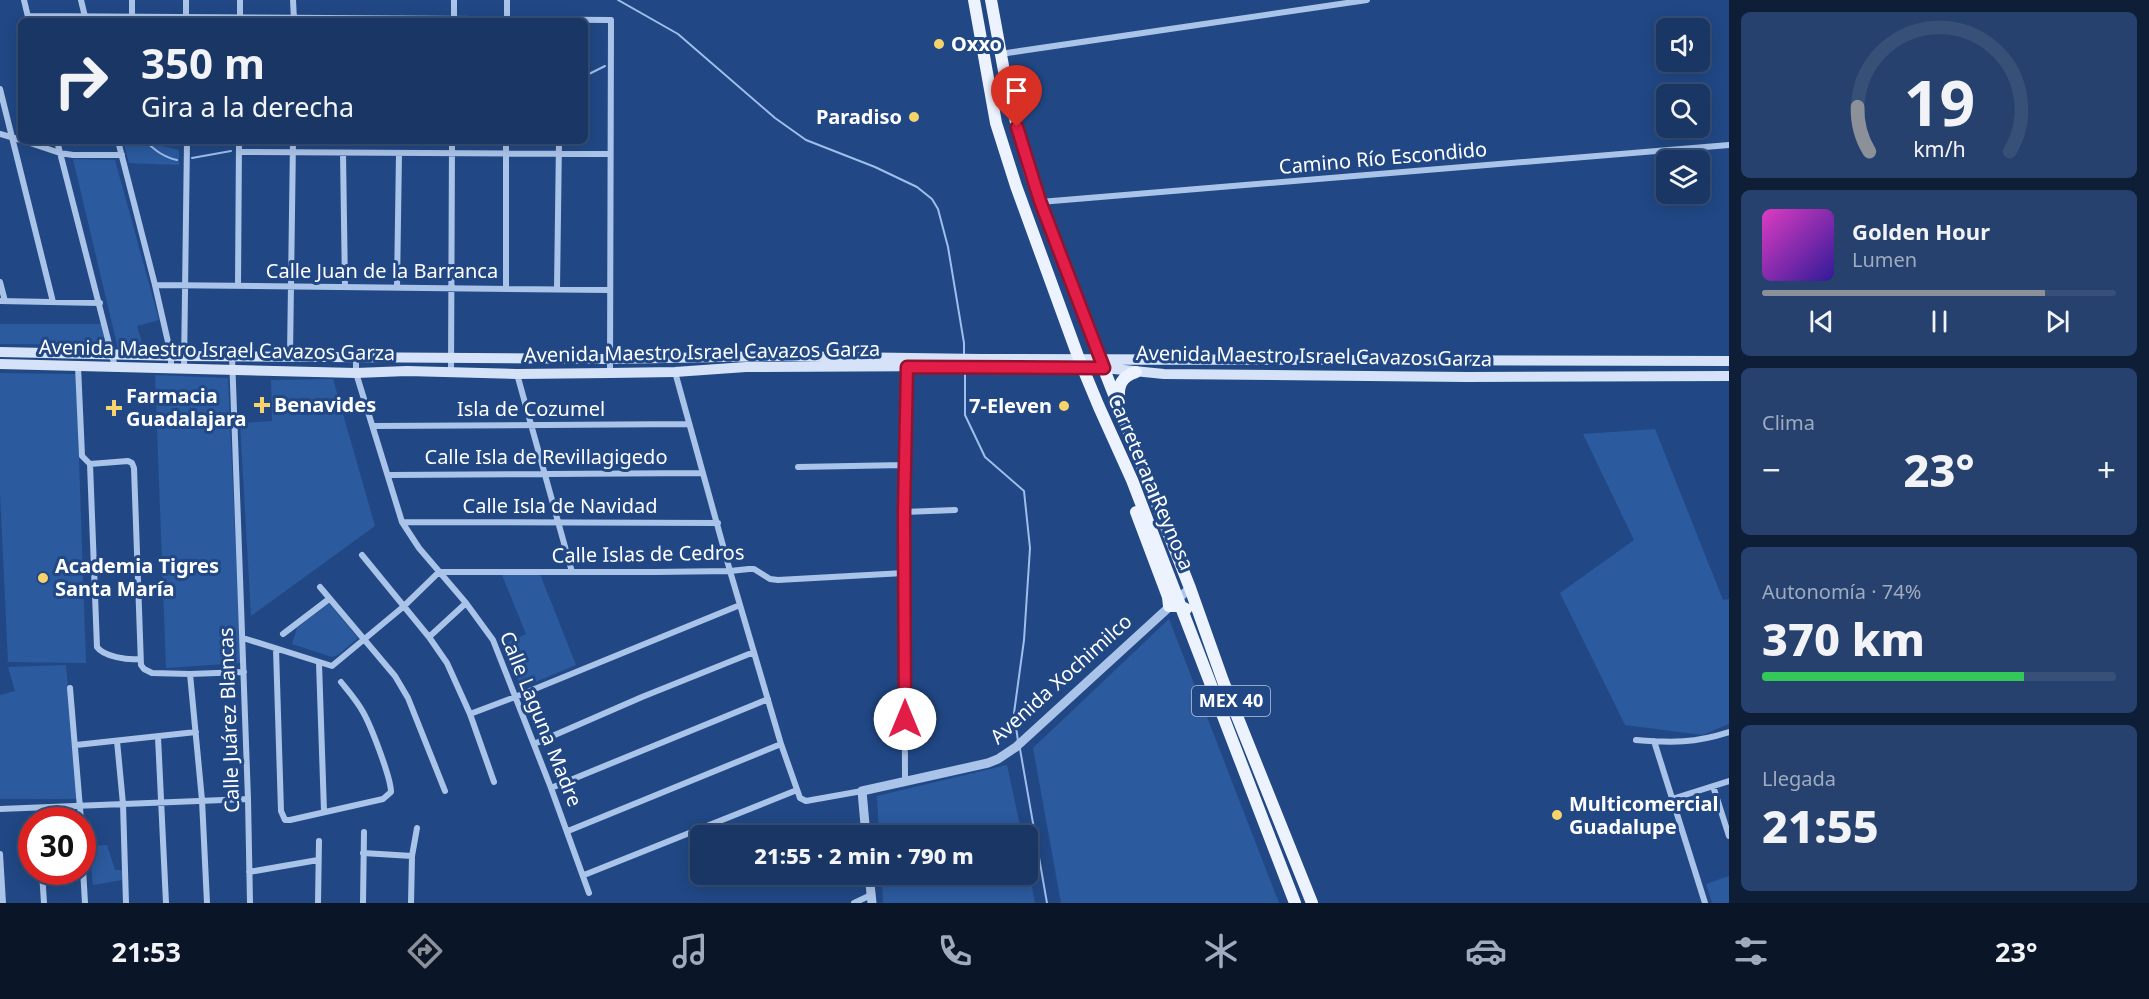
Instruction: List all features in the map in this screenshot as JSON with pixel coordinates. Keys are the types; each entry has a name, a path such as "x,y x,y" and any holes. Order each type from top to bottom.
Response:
{"main road":[{"name":"Carretera a Reynosa","path":"974,0 998,130 1016,186 1081,364 1132,480 1128,488 1129,494 1168,597 1176,603"},
{"name":"Carretera a Reynosa","path":"991,0 999,54 1017,127 1040,201 1190,588 1223,681 1312,903"},
{"path":"1016,186 1025,186 1029,192 1074,304 1085,320"},
{"name":"Avenida Maestro Israel Cavazos Garza","path":"0,352 184,356 609,359 774,356 953,363 1081,364 1729,361"},
{"path":"1587,361 1587,376"},
{"path":"1627,361 1627,376"},
{"name":"Avenida Maestro Israel Cavazos Garza","path":"0,364 356,373 517,374 675,372 746,367 907,367 953,363"},
{"name":"Avenida Maestro Israel Cavazos Garza","path":"1102,364 1136,372 1164,374 1467,377 1729,376"},
{"path":"1119,404 1118,391 1121,382 1127,375 1136,372"},
{"path":"1176,603 1185,608 1189,614 1214,672 1223,681"},
{"name":"MEX 40","path":"1176,603 1295,903"}],"street":[{"path":"24,0 29,18"},
{"path":"81,0 86,18"},
{"path":"132,0 132,18"},
{"path":"186,0 186,18"},
{"path":"240,0 240,18"},
{"path":"293,0 294,18"},
{"path":"454,0 454,18"},
{"path":"507,0 507,18"},
{"path":"999,54 1365,0"},
{"path":"588,20 611,20 610,373"},
{"path":"0,89 53,302"},
{"path":"0,134 18,139"},
{"path":"32,144 60,153 88,156 122,155"},
{"path":"58,144 115,367"},
{"path":"119,144 155,285 171,355 171,368"},
{"path":"184,368 187,144"},
{"path":"238,286 239,144"},
{"path":"290,356 293,144"},
{"path":"451,372 452,144"},
{"path":"506,144 506,288"},
{"path":"557,289 559,144"},
{"name":"Camino Río Escondido","path":"1040,201 1729,145"},
{"path":"239,152 610,154"},
{"path":"343,153 345,287"},
{"path":"397,287 399,153"},
{"path":"0,282 2,301 100,303"},
{"name":"Calle Juan de la Barranca","path":"155,285 609,290"},
{"name":"Calle Juárez Blancas","path":"232,356 250,903"},
{"name":"Calle Laguna Madre","path":"356,357 356,373 402,522 419,548 466,603 493,640 568,831 589,893"},
{"path":"78,366 80,448 83,459 90,464 128,461 134,468 141,665 148,671 190,674 244,672"},
{"path":"905,780 904,465 907,367"},
{"path":"584,875 796,790 730,571 675,372"},
{"path":"517,374 573,572"},
{"name":"Isla de Cozumel","path":"373,426 688,424"},
{"path":"90,464 97,647 100,652 139,659"},
{"path":"798,467 904,465"},
{"name":"Calle Isla de Revillagigedo","path":"389,475 703,473"},
{"path":"904,512 954,510"},
{"name":"Calle Isla de Navidad","path":"402,522 718,524"},
{"path":"362,555 429,637 447,663 470,714 494,782"},
{"name":"Calle Islas de Cedros","path":"440,572 754,569 770,579 777,580 904,573"},
{"path":"243,638 332,666 403,607 440,572"},
{"path":"320,587 395,676 408,698 445,791"},
{"name":"Avenida Xochimilco","path":"796,790 803,802 988,763 1004,755 1176,603 1190,588"},
{"path":"283,634 328,599"},
{"path":"429,637 466,603"},
{"path":"470,714 515,698 740,605"},
{"path":"276,649 280,811 285,820 388,796 391,787 364,713 354,696 341,682"},
{"path":"534,744 754,652"},
{"path":"319,663 324,811"},
{"path":"190,674 202,800 207,903"},
{"path":"70,688 81,806"},
{"path":"551,788 768,699"},
{"path":"76,745 196,732"},
{"path":"1636,740 1696,741 1729,732"},
{"path":"158,737 166,903"},
{"path":"117,741 123,804 126,903"},
{"path":"1653,741 1705,903"},
{"path":"568,831 781,744"},
{"path":"1672,799 1729,781"},
{"path":"1713,786 1729,837"},
{"path":"862,791 865,825"},
{"path":"67,807 248,799"},
{"path":"0,809 18,809"},
{"path":"411,903 412,856 417,828"},
{"path":"363,903 364,832"},
{"path":"318,903 319,840"},
{"path":"363,853 412,856"},
{"path":"0,854 3,903"},
{"path":"249,872 318,860"},
{"path":"43,885 44,903"},
{"path":"84,885 85,903"},
{"path":"854,903 871,899"}],"shaded area":[{"path":"124,144 158,144 179,150 179,165 129,163"},
{"path":"73,159 115,160 159,320 137,326 144,349 118,349"},
{"path":"0,324 102,324 108,345 0,344"},
{"name":"Academia Tigres Santa María","path":"0,373 76,374 86,663 8,662 0,493"},
{"path":"155,375 228,378 241,663 166,668"},
{"path":"333,379 375,526 251,616 240,423 272,421 271,380"},
{"path":"1655,429 1723,600 1729,599 1729,724 1702,735 1625,725 1560,593 1634,540 1583,434"},
{"path":"540,574 576,665 521,688 504,644 526,634 502,575"},
{"path":"329,603 358,638 338,655 332,657 292,644 297,628"},
{"path":"1169,619 1279,903 1061,903 1033,748"},
{"path":"66,665 77,799 0,799 0,695 15,691 8,667"},
{"path":"1007,765 1020,825 878,825 877,796"},
{"path":"107,845 115,870 122,870 122,880 96,884 96,846"},
{"path":"1729,876 1729,903 1712,903 1706,884"},
{"path":"882,885 1032,885 1035,903 883,903"}],"waterway":[{"path":"618,0 678,34 775,118 806,140 875,167 917,187 932,199 938,209 948,247 964,354"},
{"path":"588,74 605,66"},
{"path":"149,144 163,155 177,160"},
{"path":"192,158 231,151"},
{"path":"965,369 965,415 985,457 1024,491 1030,548 1024,640 1014,713 1018,741"},
{"path":"1020,749 1047,903"}],"place":[{"name":"Oxxo","path":"939,44"},
{"name":"Paradiso","path":"914,117"},
{"name":"Benavides","path":"262,405"},
{"name":"7-Eleven","path":"1064,406"},
{"name":"Farmacia Guadalajara","path":"114,408"},
{"name":"Academia Tigres Santa María","path":"43,578"},
{"name":"Multicomercial Guadalupe","path":"1557,815"}],"route":[{"path":"905,719 904,512 907,367 1104,368 1040,201 1017,127"}]}
